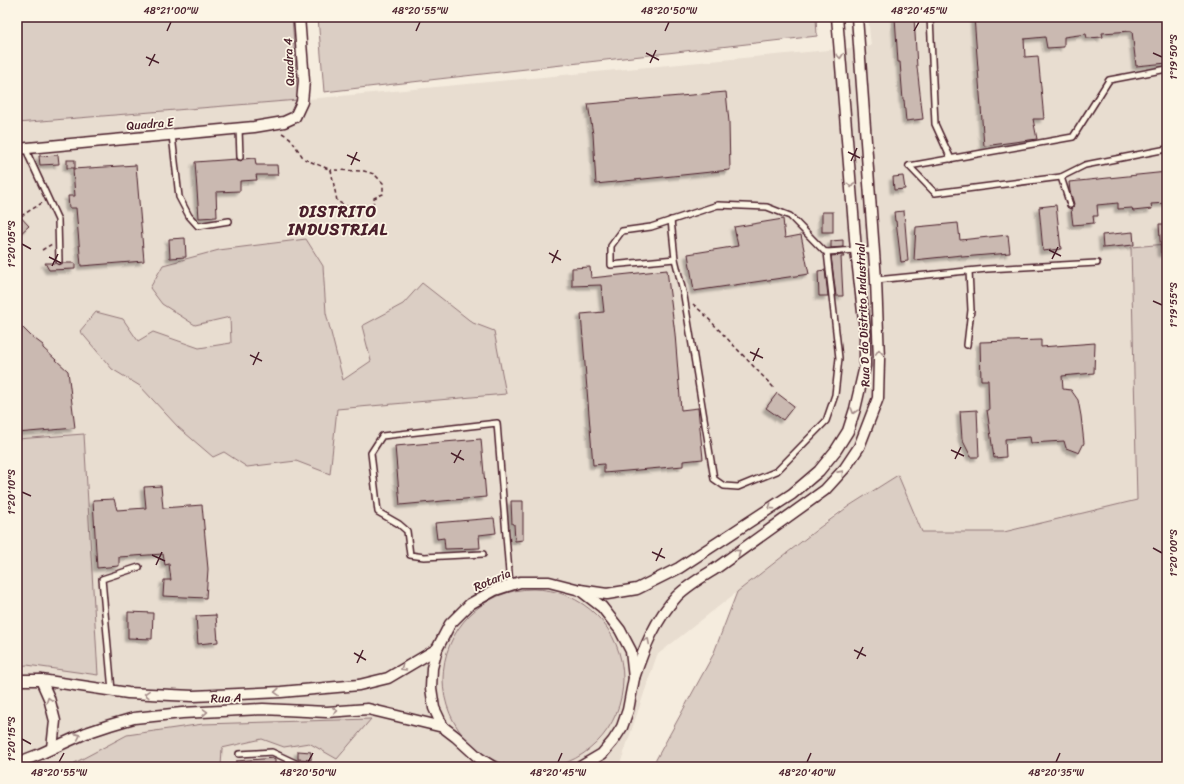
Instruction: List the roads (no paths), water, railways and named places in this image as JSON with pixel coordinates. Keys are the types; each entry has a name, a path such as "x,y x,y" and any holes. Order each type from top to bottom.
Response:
{"street":[{"name":"Quadra 4","path":"284,122 294,118 302,102 304,82 299,17"},
{"name":"Rua D do Distrito Industrial","path":"580,590 607,594 637,589 679,568 792,494 819,471 836,450 848,431 856,409 865,366 865,330 856,250 837,17"},
{"name":"Rua D do Distrito Industrial","path":"634,678 648,641 668,607 678,595 698,579 715,569 825,490 845,468 859,447 878,398 880,359 876,280 857,17"},
{"name":"Quadra E","path":"22,148 239,129 284,122"},
{"name":"Rotaria","path":"493,767 479,758 443,727 434,708 431,688 432,668 437,649 450,624 470,604 495,590 520,582 549,582 580,590 602,607 620,630 631,651 634,678 628,710 622,726 613,741 602,754 580,767"},
{"name":"Rua A","path":"17,680 41,680 128,693 193,696 281,692 359,685 388,678 437,649"},
{"path":"41,680 49,698 55,721 52,748"},
{"name":"Rua A","path":"17,763 86,733 134,718 182,713 263,709 326,712 368,709 443,727"},
{"path":"32,767 40,754"}],"lane":[{"path":"930,17 935,124 951,159"},
{"path":"1167,69 1109,80 1073,137 909,166 935,193 1061,177 1085,165 1167,149"},
{"path":"239,129 240,157"},
{"path":"172,135 179,197 189,216 198,226 229,221"},
{"path":"22,148 29,157 58,220 59,261"},
{"path":"1061,177 1070,206"},
{"path":"675,259 611,265 611,246 622,231 651,227 718,205 767,207 790,216 827,252 856,250 874,251"},
{"path":"670,220 675,259 684,296 714,479 724,486 738,487 777,471 826,421 836,395 839,358 827,252"},
{"path":"876,280 969,271 1097,263"},
{"path":"967,345 971,310 969,271"},
{"path":"483,554 424,557 410,554 407,531 399,524 378,512 371,453 382,436 497,423 510,585"},
{"path":"112,691 102,579 139,567"},
{"path":"239,754 272,752 304,767"}],"district":[{"name":"DISTRITO INDUSTRIAL","path":"338,220"}]}
